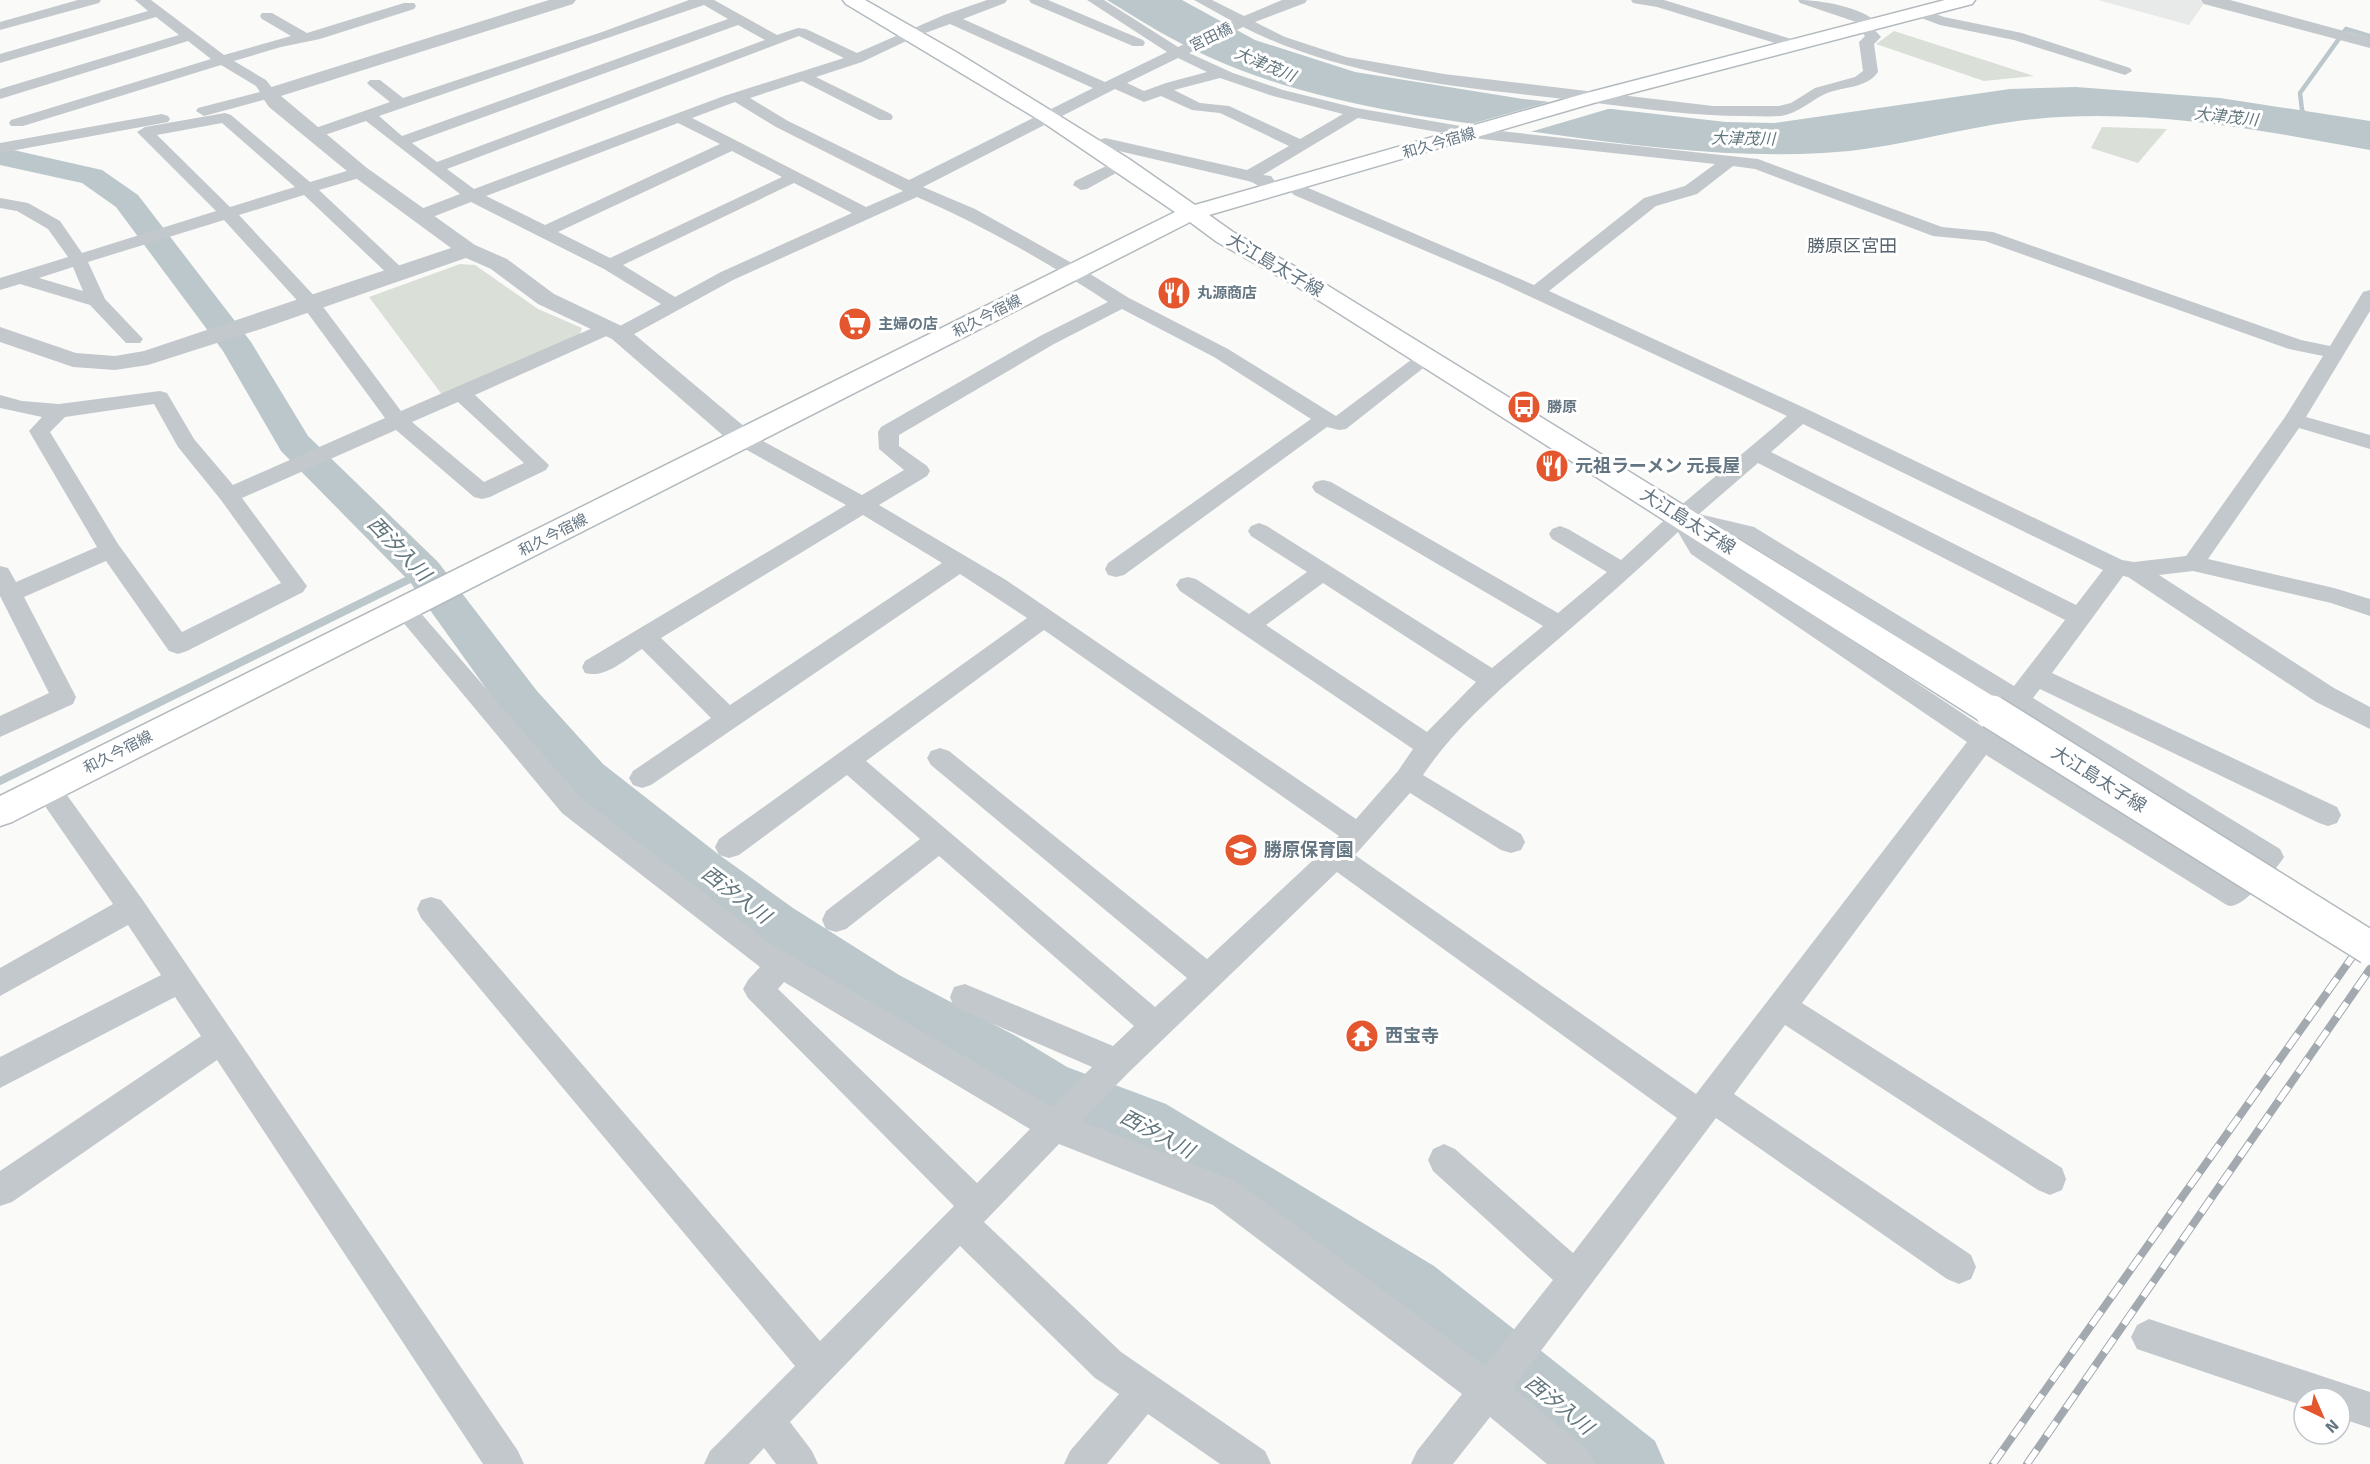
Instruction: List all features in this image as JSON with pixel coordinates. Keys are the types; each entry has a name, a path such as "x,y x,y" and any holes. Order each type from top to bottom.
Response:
{"main road":[{"name":"大江島太子線","path":"852,0 912,33 1047,117 1121,164 1225,237 1304,280 1998,718 2370,948"},
{"name":"和久今宿線","path":"0,812 1073,271 1193,213 1590,98 1867,25 1929,6 1966,0"}],"street":[{"path":"0,26 94,0"},
{"path":"141,0 222,60 261,83 313,134 360,172 467,250 499,264 546,299 614,331 743,439 861,504 998,586 1358,836"},
{"path":"419,216 645,129 733,98 806,77 857,59 912,33 1000,0"},
{"path":"1036,0 1220,73 1271,91 1356,113 1472,133 1727,163 1758,164 1939,232 1987,236 2296,345 2335,353"},
{"path":"1094,0 1175,55"},
{"path":"1201,0 1280,40 1343,61 1444,79 1713,111 1780,111 1796,106 1820,91 1860,80 1871,72 1866,42 1874,37 1867,25 1859,17 1804,0"},
{"name":"宮田橋","path":"229,495 398,421 676,305 727,276 867,214 1111,85 1244,21 1292,0 1300,0"},
{"path":"1639,0 1659,3 1793,44"},
{"path":"2210,0 2370,43"},
{"path":"313,134 533,58 607,35 696,2 706,1 776,40"},
{"path":"0,128 20,128 230,106 267,91 554,2"},
{"path":"956,2 984,7"},
{"path":"368,5 384,14"},
{"path":"0,148 20,128 222,60 409,6"},
{"path":"1929,6 1940,21 2017,36 2125,71"},
{"path":"0,59 159,12"},
{"path":"267,16 304,38"},
{"path":"949,18 1144,97 1220,73"},
{"path":"400,142 738,20"},
{"path":"435,168 798,32 806,33 857,59"},
{"path":"0,94 190,36"},
{"path":"533,58 645,129"},
{"path":"0,69 23,87"},
{"path":"684,75 912,189 969,213 1073,271 1122,302 1221,353 1325,419 1339,424 1426,358"},
{"path":"806,77 885,117"},
{"path":"375,83 402,104"},
{"path":"1161,90 1197,107 1226,110 1300,145"},
{"path":"20,128 182,108 267,91"},
{"path":"1226,110 1271,91"},
{"path":"1249,176 1356,113"},
{"path":"368,116 473,196 610,265 676,305"},
{"path":"679,117 867,214"},
{"path":"398,274 308,189 225,118 145,132 228,214 311,304 398,421 483,492 538,465 462,394"},
{"path":"1092,147 1105,143 1264,180 1300,191 1432,245 1802,414 2126,568 2325,695 2370,718"},
{"path":"544,232 732,145"},
{"path":"1537,292 1650,202 1691,190 1727,163"},
{"path":"1081,185 1121,164"},
{"path":"0,284 360,172"},
{"path":"610,265 794,177"},
{"path":"0,203 22,207 54,225 78,259 98,302 133,339"},
{"path":"0,334 59,357 93,363 148,358 205,341 467,250"},
{"path":"20,278 98,302"},
{"path":"2193,563 2294,420 2370,296"},
{"path":"594,667 919,471 889,449 888,432 1047,340 1122,302"},
{"path":"5,407 59,411 160,397 185,442 229,495 295,586 178,645 110,550 39,431 59,411"},
{"path":"723,1464 1117,1063 1157,1028 1358,836 1407,778 1430,746 1493,681 1802,414"},
{"path":"1116,569 1325,419"},
{"path":"2294,420 2370,442"},
{"path":"1756,453 2079,617"},
{"path":"1323,487 1559,624"},
{"path":"1259,531 1493,681"},
{"path":"1560,534 1623,571"},
{"path":"0,727 64,697 5,583 110,550"},
{"path":"642,778 959,563"},
{"path":"1430,1464 1489,1392 1998,718 2036,676 2079,617 2126,568 2193,563 2334,596 2370,608"},
{"path":"1251,625 1323,572"},
{"path":"1188,585 1430,746"},
{"path":"408,607 571,804 758,951 1056,1127 1224,1193 1489,1392 1575,1464"},
{"path":"729,847 1044,618"},
{"path":"644,636 729,720"},
{"path":"2036,676 2328,815"},
{"path":"1998,718 2270,857 2232,894 1998,718"},
{"path":"940,758 1209,978"},
{"path":"848,761 1157,1028"},
{"path":"1407,778 1511,842"},
{"path":"47,788 132,908 505,1464"},
{"path":"836,920 939,840"},
{"path":"1336,856 1706,1106 1959,1267"},
{"path":"0,984 132,908"},
{"path":"431,909 819,1366"},
{"path":"782,965 758,989 1108,1365 1252,1464"},
{"path":"0,1073 180,980"},
{"path":"965,997 1117,1063"},
{"path":"1782,1006 2050,1179"},
{"path":"0,1190 221,1040"},
{"path":"1444,1160 1575,1277"},
{"path":"2149,1337 2298,1386"},
{"path":"1083,1464 1146,1389"},
{"path":"2352,1404 2370,1410"},
{"path":"766,1420 799,1464"}],"shaded area":[{"path":"2098,0 2199,0 2205,2 2189,25"},
{"path":"1894,31 2034,76 1984,81 1876,44"},
{"path":"2102,127 2167,129 2138,163 2091,148"},
{"path":"460,264 475,265 538,309 582,328 579,336 443,396 369,297"}],"water":[{"name":"大津茂川","path":"1107,0 1182,0 1255,40 1355,72 1523,99 1726,122 1774,123 2010,89 2076,87 2220,98 2370,121 2370,150 2203,123 2119,116 2077,116 2008,122 1902,143 1823,153 1723,153 1623,144 1424,117 1293,88 1250,74 1196,51"}],"pier":[{"path":"1556,100 1615,107 1523,134 1464,126"}],"waterway":[{"path":"2307,118 2302,110 2300,93 2346,29 2370,36"},
{"name":"西汐入川","path":"0,156 92,176 127,201 239,349 294,443 424,572 521,703 587,777 701,869 775,924 881,992 997,1054 1050,1087 1146,1123 1413,1287 1632,1464"},
{"path":"0,781 424,572"}],"railway":[{"path":"2354,954 2370,932"},
{"path":"1993,1464 2355,953"},
{"path":"2027,1464 2370,969"}],"place":[{"name":"丸源商店","path":"1174,293"},
{"name":"主婦の店","path":"855,324"},
{"name":"勝原","path":"1524,407"},
{"name":"元祖ラーメン 元長屋","path":"1552,466"},
{"name":"勝原保育園","path":"1241,850"},
{"name":"西宝寺","path":"1362,1036"}],"district":[{"name":"勝原区宮田","path":"1852,246"}]}
